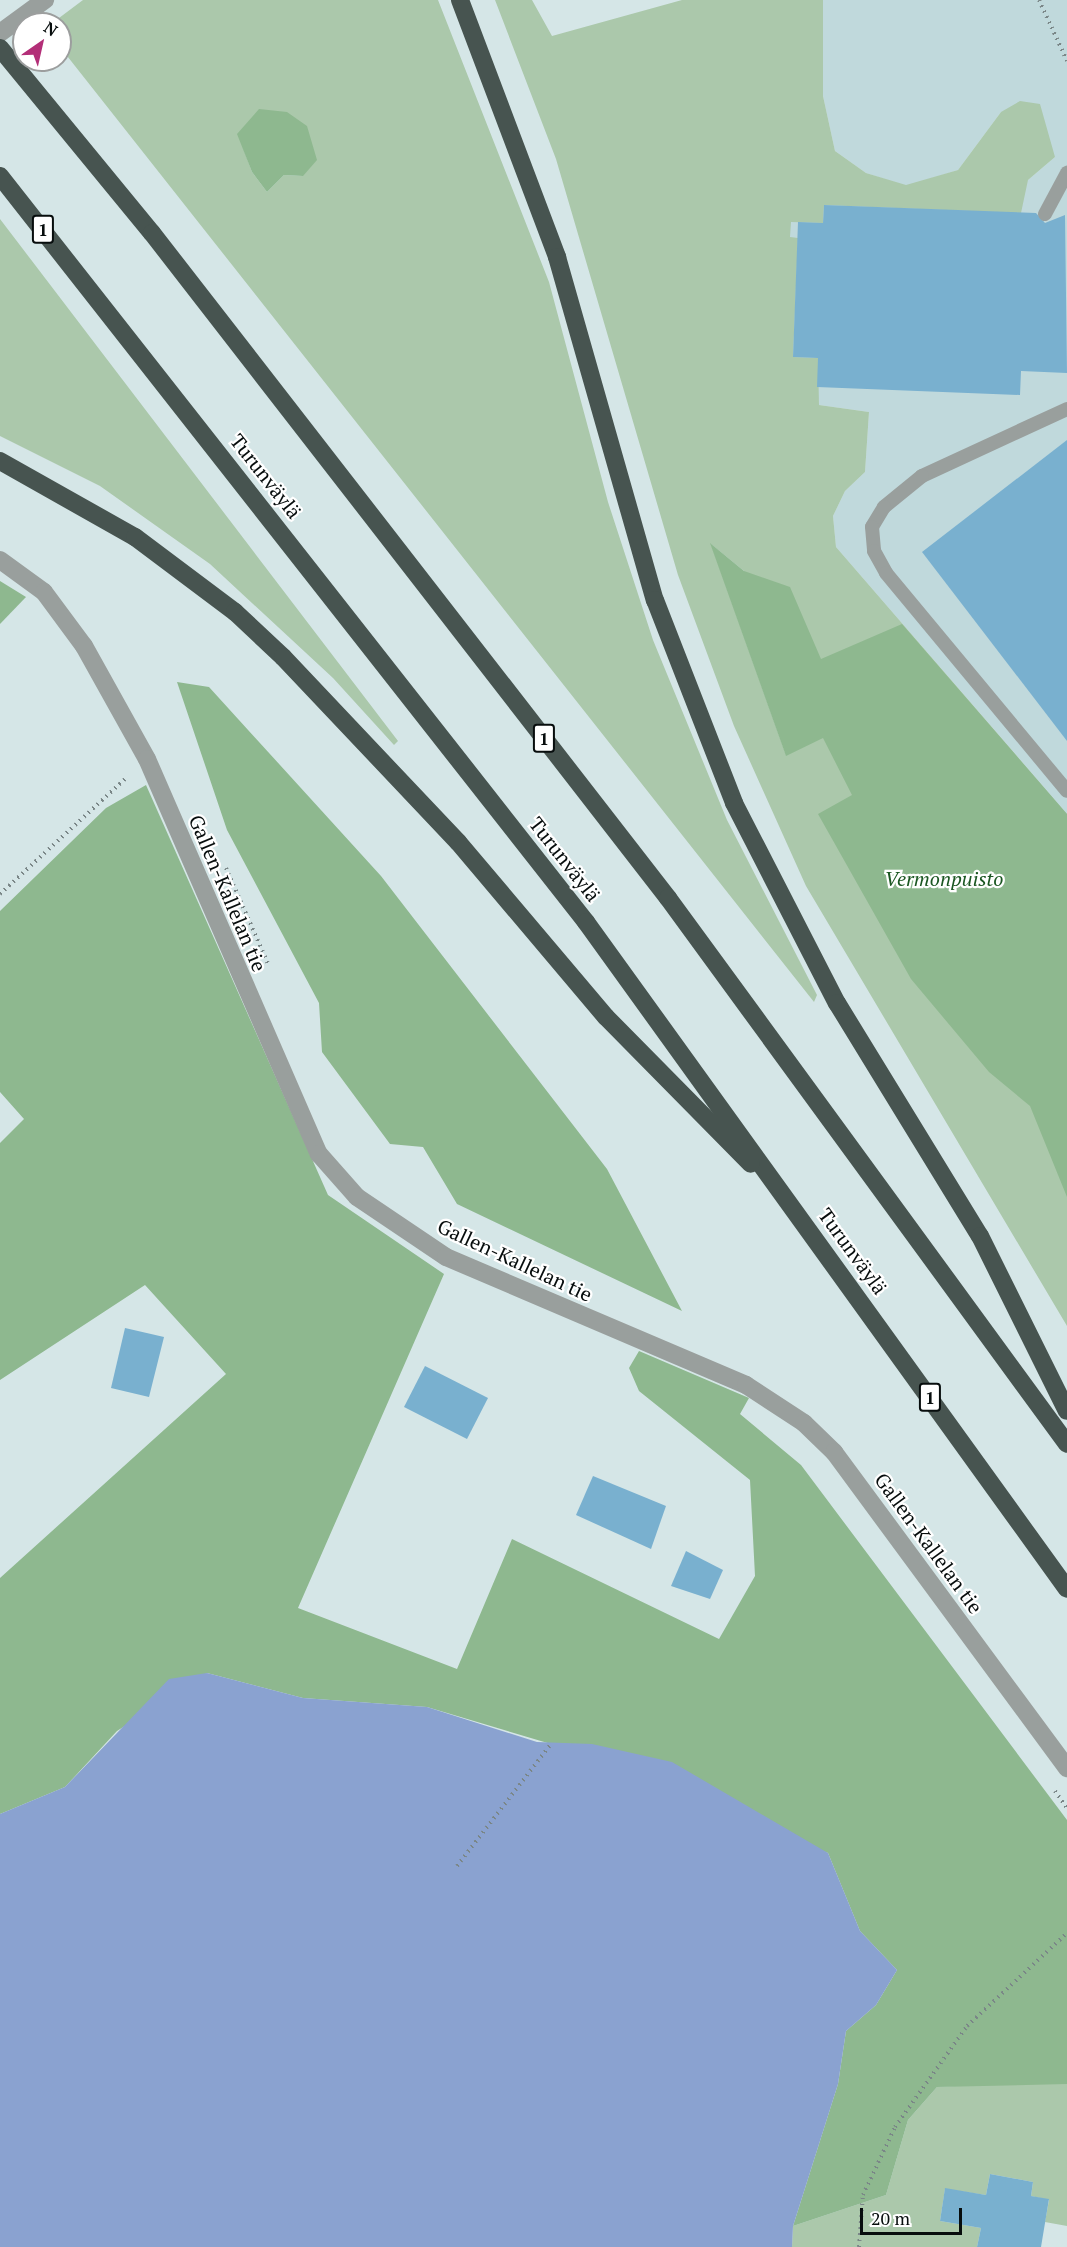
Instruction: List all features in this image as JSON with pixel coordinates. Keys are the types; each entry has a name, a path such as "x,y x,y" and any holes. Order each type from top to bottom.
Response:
{"highway":[{"path":"460,0 557,257 655,600 734,803 837,1003 980,1236 1067,1411"},
{"name":"1","path":"0,48 159,242 668,898 1067,1443"},
{"name":"Turunväylä","path":"0,176 585,922 793,1205 1067,1589"},
{"path":"0,461 135,537 235,612 284,657 458,842 606,1017 793,1205"}],"street":[{"path":"0,33 45,0"},
{"name":"Gallen-Kallelan tie","path":"0,560 44,592 84,646 147,759 318,1154 357,1197 446,1257 746,1385 804,1423 834,1452 1067,1768"}],"lane":[{"path":"1045,214 1067,173"},
{"path":"1067,409 922,476 884,507 872,528 874,551 886,573 1067,791"}],"path":[{"path":"1039,0 1067,61"},
{"path":"0,894 147,759"},
{"path":"220,855 273,975"},
{"path":"457,1866 551,1744"},
{"path":"1053,1789 1067,1808"},
{"path":"859,2247 863,2195 896,2127 968,2026 1067,1933"}],"shaded area":[{"path":"823,0 1067,0 1067,814 836,547 833,516 845,491 865,472 869,412 819,405 817,387 793,357 790,237 790,222 824,205 1028,180 1055,157 1001,112 958,170 906,186 866,173 835,151 823,96"}],"green space":[{"path":"83,0 438,0 549,282 608,502 653,640 727,820 817,995 814,1002 72,62 72,12 67,12","holes":["238,134 303,176 284,175 267,192 252,172"]},
{"path":"495,0 532,0 552,36 682,0 823,0 823,96 835,151 866,173 906,185 958,170 1001,112 1020,101 1040,104 1055,157 1028,180 1021,213 824,205 823,223 791,222 790,237 798,238 793,357 818,358 819,405 869,412 865,472 845,491 833,516 836,547 1067,814 1067,1326 806,886 734,726 678,575 556,159","holes":["711,544 744,571 786,755"]},
{"path":"259,109 287,112 307,126 317,160 303,176 284,175 267,192 252,172 237,134"},
{"path":"0,219 398,741 394,745 333,678 210,564 100,486 0,436"},
{"name":"Vermonpuisto","path":"710,543 744,571 790,587 821,659 902,624 1067,814 1067,1197 1030,1106 989,1072 911,979 818,814 852,795 823,738 786,756"},
{"path":"0,581 26,597 0,624"},
{"path":"177,682 209,687 381,876 607,1169 682,1311 457,1204 423,1147 390,1144 322,1052 319,1003 227,830"},
{"path":"146,785 328,1195 444,1274 298,1608 457,1669 512,1539 719,1639 755,1576 750,1480 639,1391 629,1368 639,1351 749,1398 740,1414 801,1465 1067,1820 1067,2084 937,2087 908,2120 886,2195 793,2226 838,2084 846,2031 876,2005 897,1970 860,1931 828,1853 551,1744 427,1707 303,1698 207,1673 117,1731 65,1787 0,1814 0,1578 226,1374 145,1285 0,1380 0,1143 24,1119 0,1092 0,911 106,808"},
{"path":"1043,2081 1067,2084 1067,2226 1045,2222 1049,2200 1031,2196 1033,2182 990,2174 986,2195 945,2189 940,2221 981,2228 977,2247 792,2247 793,2226 886,2195 908,2120 937,2087"}],"water":[{"path":"207,1673 303,1698 427,1707 537,1742 592,1744 672,1762 828,1853 860,1931 897,1970 876,2005 846,2031 838,2084 793,2226 792,2247 0,2247 0,1814 65,1787 169,1679"}],"building":[{"path":"824,205 1036,213 1045,223 1065,215 1067,373 1021,371 1020,395 817,387 818,358 793,357 798,222 823,223"},
{"path":"1067,440 1067,741 922,552"},
{"path":"125,1328 164,1337 149,1397 111,1388"},
{"path":"425,1366 488,1398 467,1439 404,1407"},
{"path":"593,1476 666,1506 651,1549 576,1515"},
{"path":"686,1551 723,1570 710,1599 671,1586"},
{"path":"990,2174 1033,2182 1031,2196 1049,2199 1041,2247 977,2247 981,2228 940,2221 945,2188 986,2195"}]}
